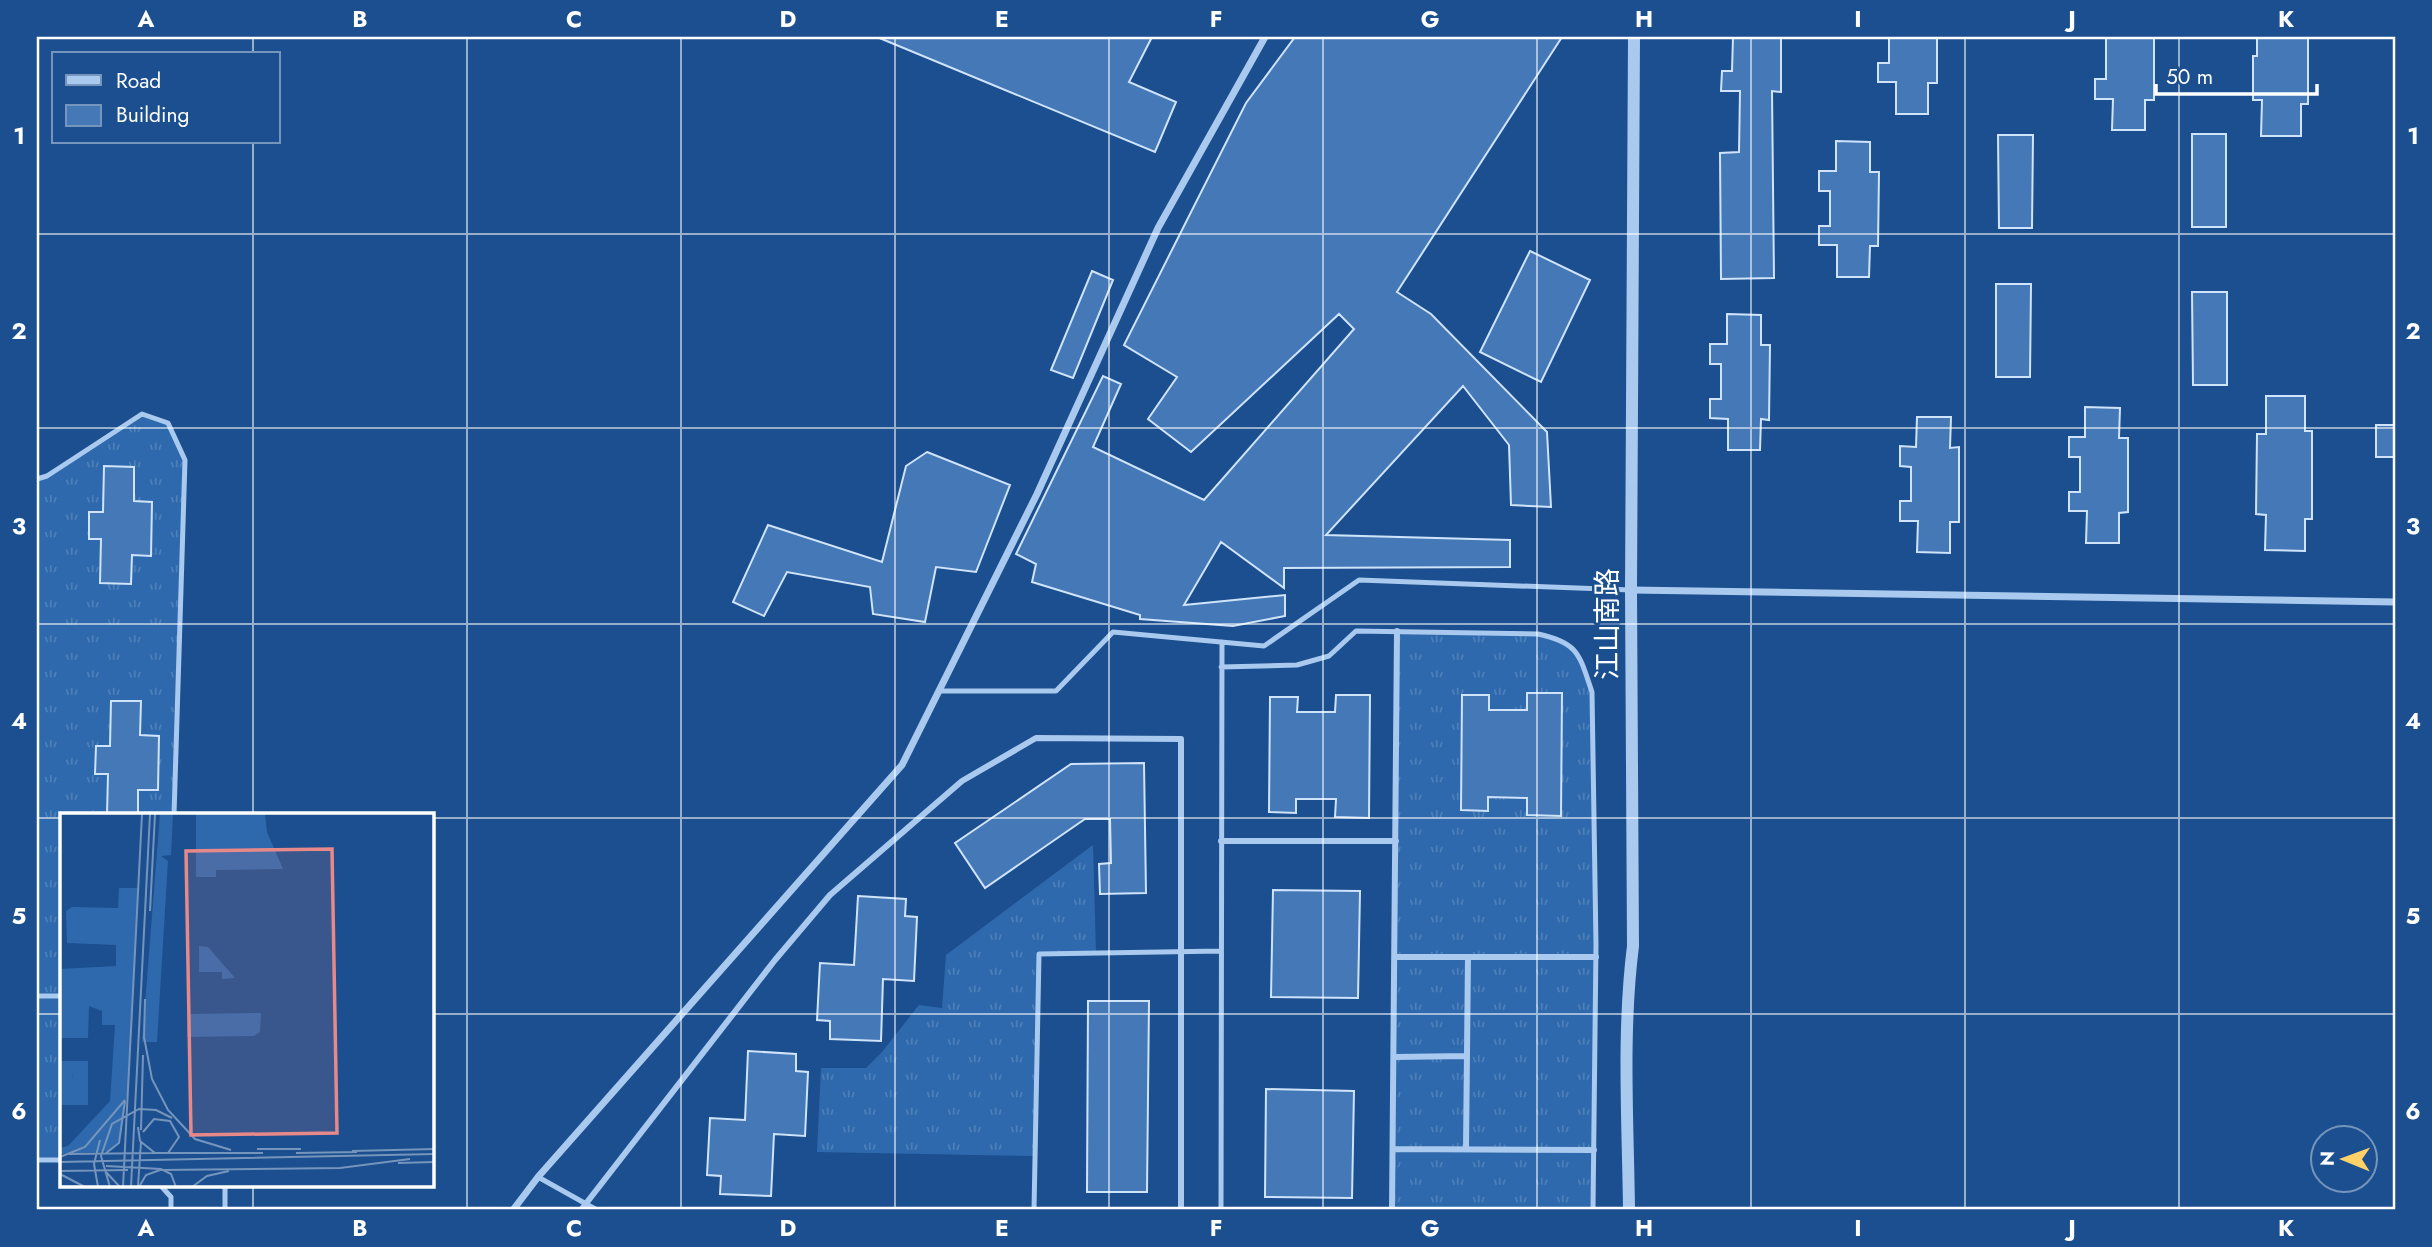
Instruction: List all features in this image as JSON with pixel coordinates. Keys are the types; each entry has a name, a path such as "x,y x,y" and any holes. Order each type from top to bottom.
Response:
{"street":[{"path":"513,1210 538,1177 902,765 1037,494 1158,228 1265,37"},
{"name":"江山南路","path":"1629,1210 1629,1013 1633,946 1631,590 1634,37"},
{"path":"1631,590 2395,602"},
{"path":"1392,1210 1396,631"},
{"path":"581,1210 775,960 830,895 962,781 1037,738 1181,738 1181,1210"},
{"path":"1221,841 1396,841"},
{"path":"1395,957 1595,957"},
{"path":"1466,1149 1468,957"},
{"path":"1395,1057 1467,1056"},
{"path":"1394,1149 1594,1150"}],"lane":[{"path":"37,480 142,414 168,423 185,460 174,813"},
{"path":"939,691 1056,691 1113,632 1264,646 1359,580 1631,590"},
{"path":"1222,667 1297,665 1329,656 1356,631 1538,634 1560,639 1580,656 1592,692 1595,957 1593,1210"},
{"path":"1221,1210 1222,642"},
{"path":"1034,1210 1039,954 1221,951"},
{"path":"37,996 60,996"},
{"path":"37,1160 60,1160"},
{"path":"538,1177 597,1210"},
{"path":"163,1188 171,1197 171,1210"},
{"path":"225,1188 225,1210"}],"green space":[{"path":"142,414 168,423 185,460 174,813 60,813 60,1160 37,1160 37,479"},
{"path":"1397,631 1538,634 1570,646 1580,659 1588,679 1592,692 1596,957 1593,1210 1392,1210"},
{"path":"1093,845 1096,953 1039,954 1035,1156 817,1152 821,1068 866,1068 919,1005 942,1008 946,955"}],"building":[{"path":"877,37 1152,37 1129,82 1176,102 1155,152"},
{"path":"1295,37 1562,37 1397,292 1431,314 1547,432 1551,507 1511,505 1509,445 1463,386 1326,535 1510,540 1510,567 1284,568 1284,588 1221,542 1184,605 1285,595 1285,616 1233,626 1140,619 1140,615 1032,582 1036,564 1016,554 1103,376 1121,384 1093,447 1204,500 1354,329 1339,314 1191,452 1148,419 1177,377 1124,345 1246,103"},
{"path":"1733,37 1781,37 1781,92 1772,91 1774,278 1721,279 1720,153 1739,152 1740,91 1721,91 1722,71 1732,71"},
{"path":"1889,37 1937,37 1937,83 1928,83 1928,114 1896,114 1896,82 1878,82 1878,63 1889,63"},
{"path":"2106,37 2154,37 2154,100 2145,100 2145,130 2112,130 2113,99 2095,99 2095,79 2106,79"},
{"path":"2257,37 2308,37 2308,104 2301,104 2301,136 2261,136 2262,100 2253,100 2253,56 2257,56"},
{"path":"2192,134 2226,134 2226,227 2192,227"},
{"path":"1998,135 2033,135 2032,228 1999,228"},
{"path":"1836,141 1870,142 1870,172 1879,172 1878,246 1870,246 1869,277 1837,277 1837,245 1819,245 1819,226 1830,226 1830,191 1819,191 1819,171 1836,171"},
{"path":"1530,251 1590,280 1541,382 1480,352"},
{"path":"1092,271 1113,280 1073,378 1051,370"},
{"path":"1996,284 2031,284 2030,377 1996,377"},
{"path":"2192,292 2227,292 2227,385 2193,385"},
{"path":"1727,314 1761,315 1761,345 1770,345 1769,420 1761,419 1760,450 1728,450 1728,419 1710,418 1710,399 1721,399 1721,364 1710,364 1710,344 1727,344"},
{"path":"2266,396 2305,396 2305,431 2312,431 2312,519 2305,519 2305,551 2265,550 2266,515 2256,514 2257,434 2266,434"},
{"path":"2085,407 2120,408 2119,438 2128,438 2128,512 2119,513 2119,543 2086,543 2087,511 2069,511 2069,492 2080,492 2080,457 2069,457 2069,437 2085,437"},
{"path":"1917,417 1951,417 1950,448 1959,447 1959,522 1950,522 1950,553 1917,552 1918,521 1900,521 1900,501 1911,501 1911,467 1900,466 1900,446 1916,447"},
{"path":"2376,425 2395,425 2395,457 2376,457"},
{"path":"927,452 1010,485 976,572 936,567 925,622 873,614 870,587 787,572 764,616 733,602 768,525 882,562 906,466"},
{"path":"104,466 134,467 134,501 152,502 151,556 132,555 131,584 100,583 101,539 89,539 89,512 103,512"},
{"path":"1527,693 1562,693 1561,816 1527,815 1527,798 1488,797 1488,811 1461,810 1462,695 1489,695 1489,710 1527,710"},
{"path":"1336,695 1370,695 1369,818 1335,817 1336,799 1296,799 1296,813 1269,812 1270,697 1298,697 1297,712 1335,712"},
{"path":"111,701 141,701 140,735 159,736 158,790 138,790 138,813 107,813 108,774 95,774 96,746 110,746"},
{"path":"1144,763 1146,893 1100,894 1099,864 1111,863 1110,819 1085,819 985,888 955,843 1071,764"},
{"path":"1273,890 1360,891 1358,998 1271,997"},
{"path":"858,896 906,899 905,916 917,917 914,981 883,979 881,1041 830,1039 830,1021 817,1020 820,963 854,965"},
{"path":"1088,1001 1149,1001 1147,1192 1087,1192"},
{"path":"748,1051 796,1054 796,1071 808,1072 805,1136 774,1134 771,1196 720,1194 721,1176 707,1175 710,1118 745,1120"},
{"path":"1266,1089 1354,1091 1352,1198 1265,1197"}]}
